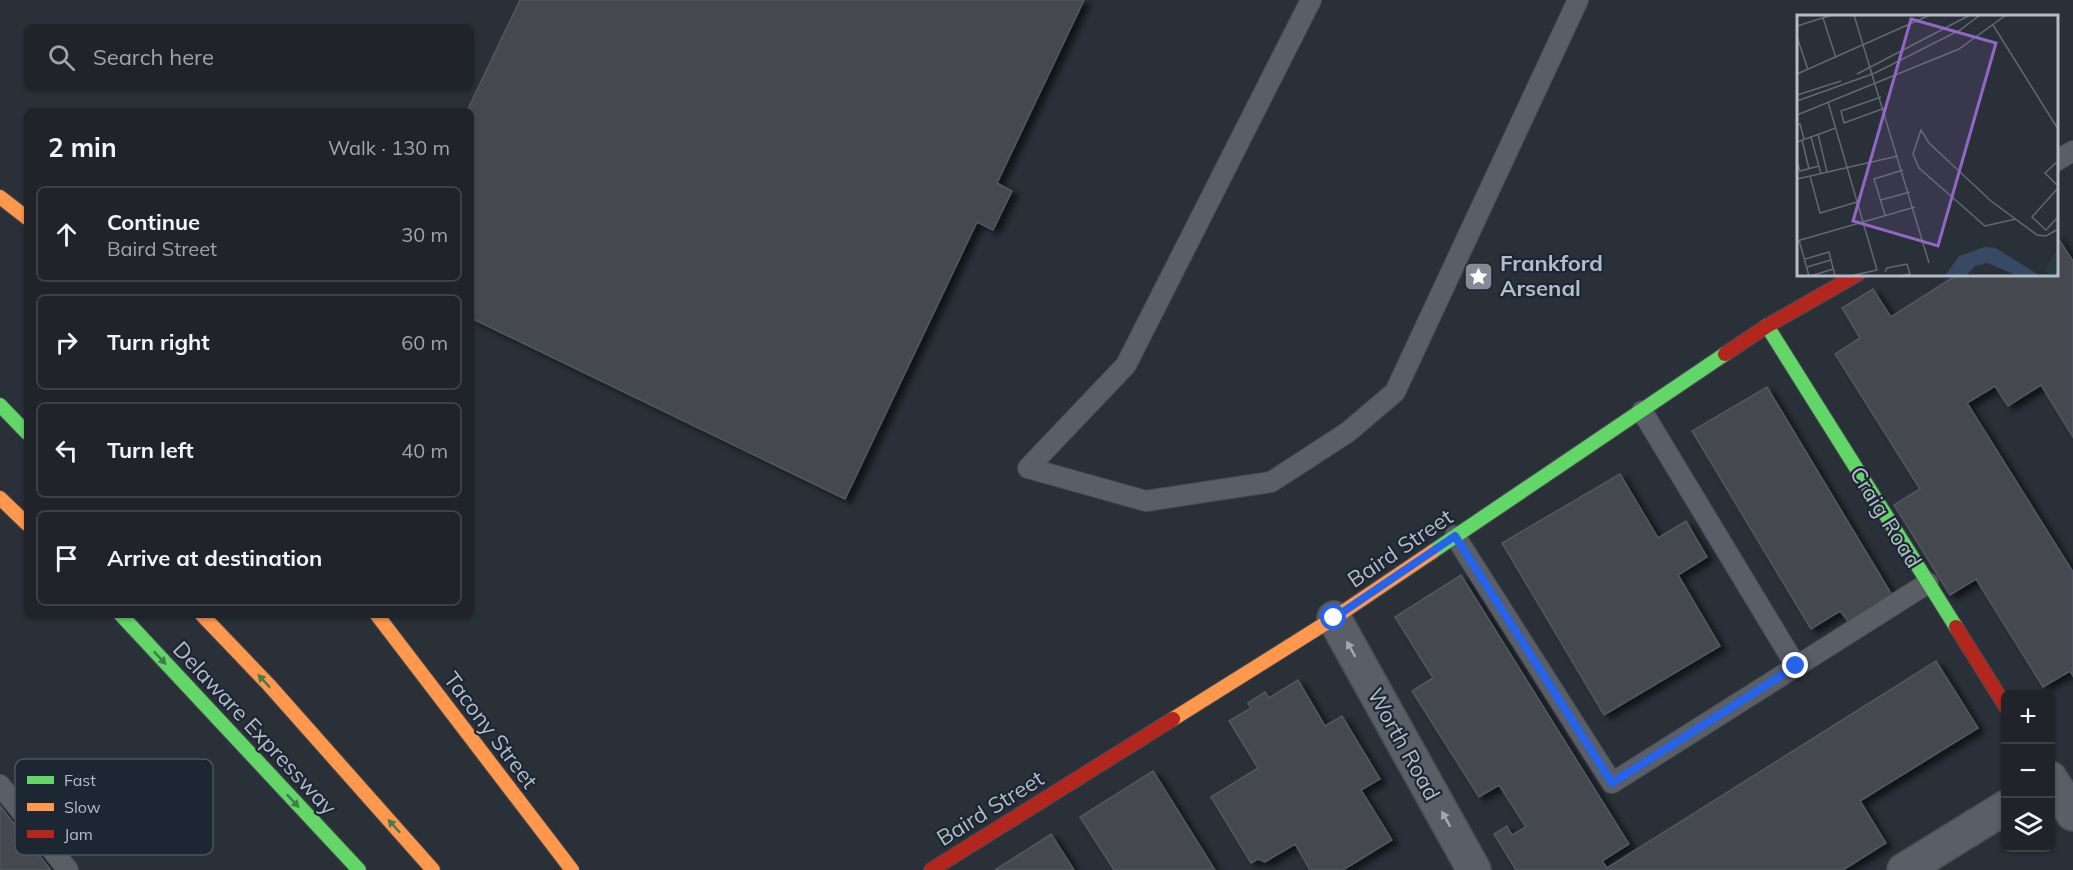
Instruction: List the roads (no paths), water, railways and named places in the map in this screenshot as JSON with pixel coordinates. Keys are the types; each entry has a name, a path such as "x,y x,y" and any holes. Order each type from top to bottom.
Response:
{"main road":[{"path":"0,197 24,216"},
{"name":"Baird Street","path":"931,870 1334,618 1767,326 1854,276"},
{"name":"Craig Road","path":"1767,326 2001,699"},
{"path":"0,405 24,430"},
{"path":"0,498 24,521"},
{"name":"Delaware Expressway","path":"123,618 358,870"},
{"name":"Delaware Expressway","path":"205,618 269,685 433,870"},
{"name":"Tacony Street","path":"379,618 572,870"}],"street":[{"name":"Worth Road","path":"1334,618 1474,870"},
{"path":"2055,776 2073,765"},
{"path":"2055,785 2073,814"},
{"path":"1904,870 2001,810"}],"lane":[{"path":"1311,0 1126,366 1028,468 1146,501 1271,482 1356,426 1395,392 1578,0"},
{"path":"2058,159 2073,151"},
{"path":"1642,411 1796,666"},
{"path":"1455,536 1612,783 1928,583"},
{"path":"0,785 15,804"},
{"path":"56,855 68,870"}],"place":[{"name":"Frankford Arsenal","path":"1479,276"}]}
